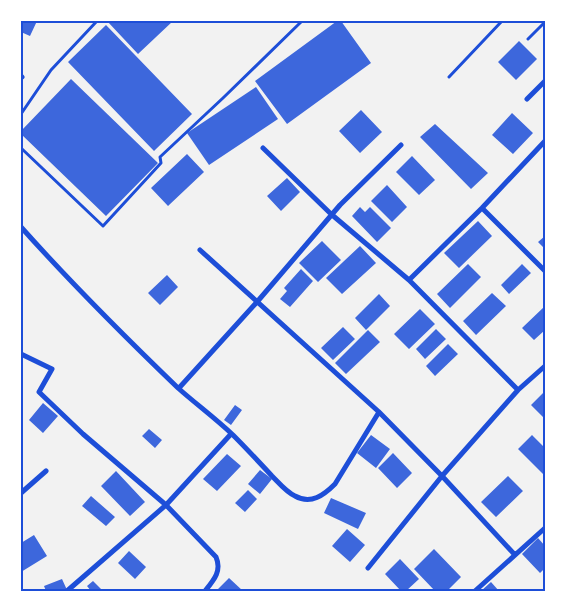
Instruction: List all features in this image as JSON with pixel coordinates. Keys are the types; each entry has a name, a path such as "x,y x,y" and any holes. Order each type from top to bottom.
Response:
{"street":[{"path":"527,99 545,81"},
{"path":"409,280 482,208 545,141"},
{"path":"179,388 257,302 331,214 402,145"},
{"path":"263,148 331,214 409,280 518,390"},
{"path":"482,208 545,271"},
{"path":"21,227 57,267 179,388 231,434 285,489 296,497 306,499 318,497 326,493 335,484 379,412"},
{"path":"200,250 379,412 442,476 514,555"},
{"path":"21,354 52,368 39,392 83,434 166,505 216,557 219,564 218,570 213,581 205,591"},
{"path":"368,568 442,476 518,390 545,366"},
{"path":"67,591 166,505 231,434"},
{"path":"21,493 46,471"},
{"path":"475,591 545,528"}],"lane":[{"path":"21,114 51,70 97,21"},
{"path":"21,148 103,226 161,163 160,157 302,21"},
{"path":"448,77 502,21"},
{"path":"528,39 545,22"}],"building":[{"path":"21,21 37,21 30,36 21,32"},
{"path":"107,21 173,21 138,54"},
{"path":"337,21 341,21 371,63 287,124 255,81"},
{"path":"106,25 192,114 154,151 68,62"},
{"path":"519,41 537,59 516,80 498,62"},
{"path":"71,79 158,163 106,216 21,134 21,131"},
{"path":"256,87 278,119 209,165 187,133"},
{"path":"361,110 382,132 360,153 339,131"},
{"path":"512,113 533,133 513,154 492,135"},
{"path":"435,124 488,173 471,189 420,137"},
{"path":"187,154 204,172 168,206 151,188"},
{"path":"412,156 435,180 419,195 396,172"},
{"path":"287,178 300,192 281,211 267,196"},
{"path":"387,185 407,207 392,222 371,201"},
{"path":"360,207 365,212 370,207 391,228 377,242 352,216"},
{"path":"478,221 492,236 459,268 444,253"},
{"path":"545,236 545,249 538,242"},
{"path":"322,241 341,260 318,282 299,263"},
{"path":"360,246 376,263 342,294 326,278"},
{"path":"468,264 481,277 450,308 437,294"},
{"path":"522,264 531,273 509,294 501,285"},
{"path":"301,269 313,281 290,307 280,299 287,291 284,288"},
{"path":"167,275 178,287 160,305 148,293"},
{"path":"492,293 506,306 476,335 463,321"},
{"path":"379,294 390,306 366,330 355,318"},
{"path":"545,306 545,330 534,340 522,328"},
{"path":"420,309 435,324 409,349 394,334"},
{"path":"343,327 355,339 333,360 321,348"},
{"path":"436,329 446,339 425,359 416,349"},
{"path":"368,330 380,342 346,374 335,363"},
{"path":"448,344 458,354 435,376 426,366"},
{"path":"545,391 545,419 531,405"},
{"path":"43,403 58,416 43,433 29,420"},
{"path":"235,405 242,410 231,425 224,420"},
{"path":"149,429 162,440 155,448 142,436"},
{"path":"371,435 390,449 376,468 357,453"},
{"path":"532,435 545,448 545,476 518,449"},
{"path":"393,453 412,473 397,488 378,468"},
{"path":"227,454 241,466 217,491 203,479"},
{"path":"260,470 272,479 260,494 248,484"},
{"path":"116,471 145,502 130,516 101,486"},
{"path":"508,476 523,491 496,517 481,502"},
{"path":"248,490 257,499 245,512 235,503"},
{"path":"91,496 115,517 106,526 82,506"},
{"path":"331,498 366,513 358,529 324,513"},
{"path":"347,529 365,545 350,562 332,546"},
{"path":"34,535 47,556 21,572 21,543"},
{"path":"538,538 545,546 545,568 540,573 522,554"},
{"path":"434,549 461,577 447,591 435,591 414,569"},
{"path":"129,551 146,567 135,579 118,563"},
{"path":"400,559 419,579 406,591 401,591 385,574"},
{"path":"229,578 243,591 219,591 218,589"},
{"path":"62,579 67,590 46,591 44,586"},
{"path":"93,581 101,589 99,591 91,591 87,586"},
{"path":"491,582 499,591 481,591"}]}
